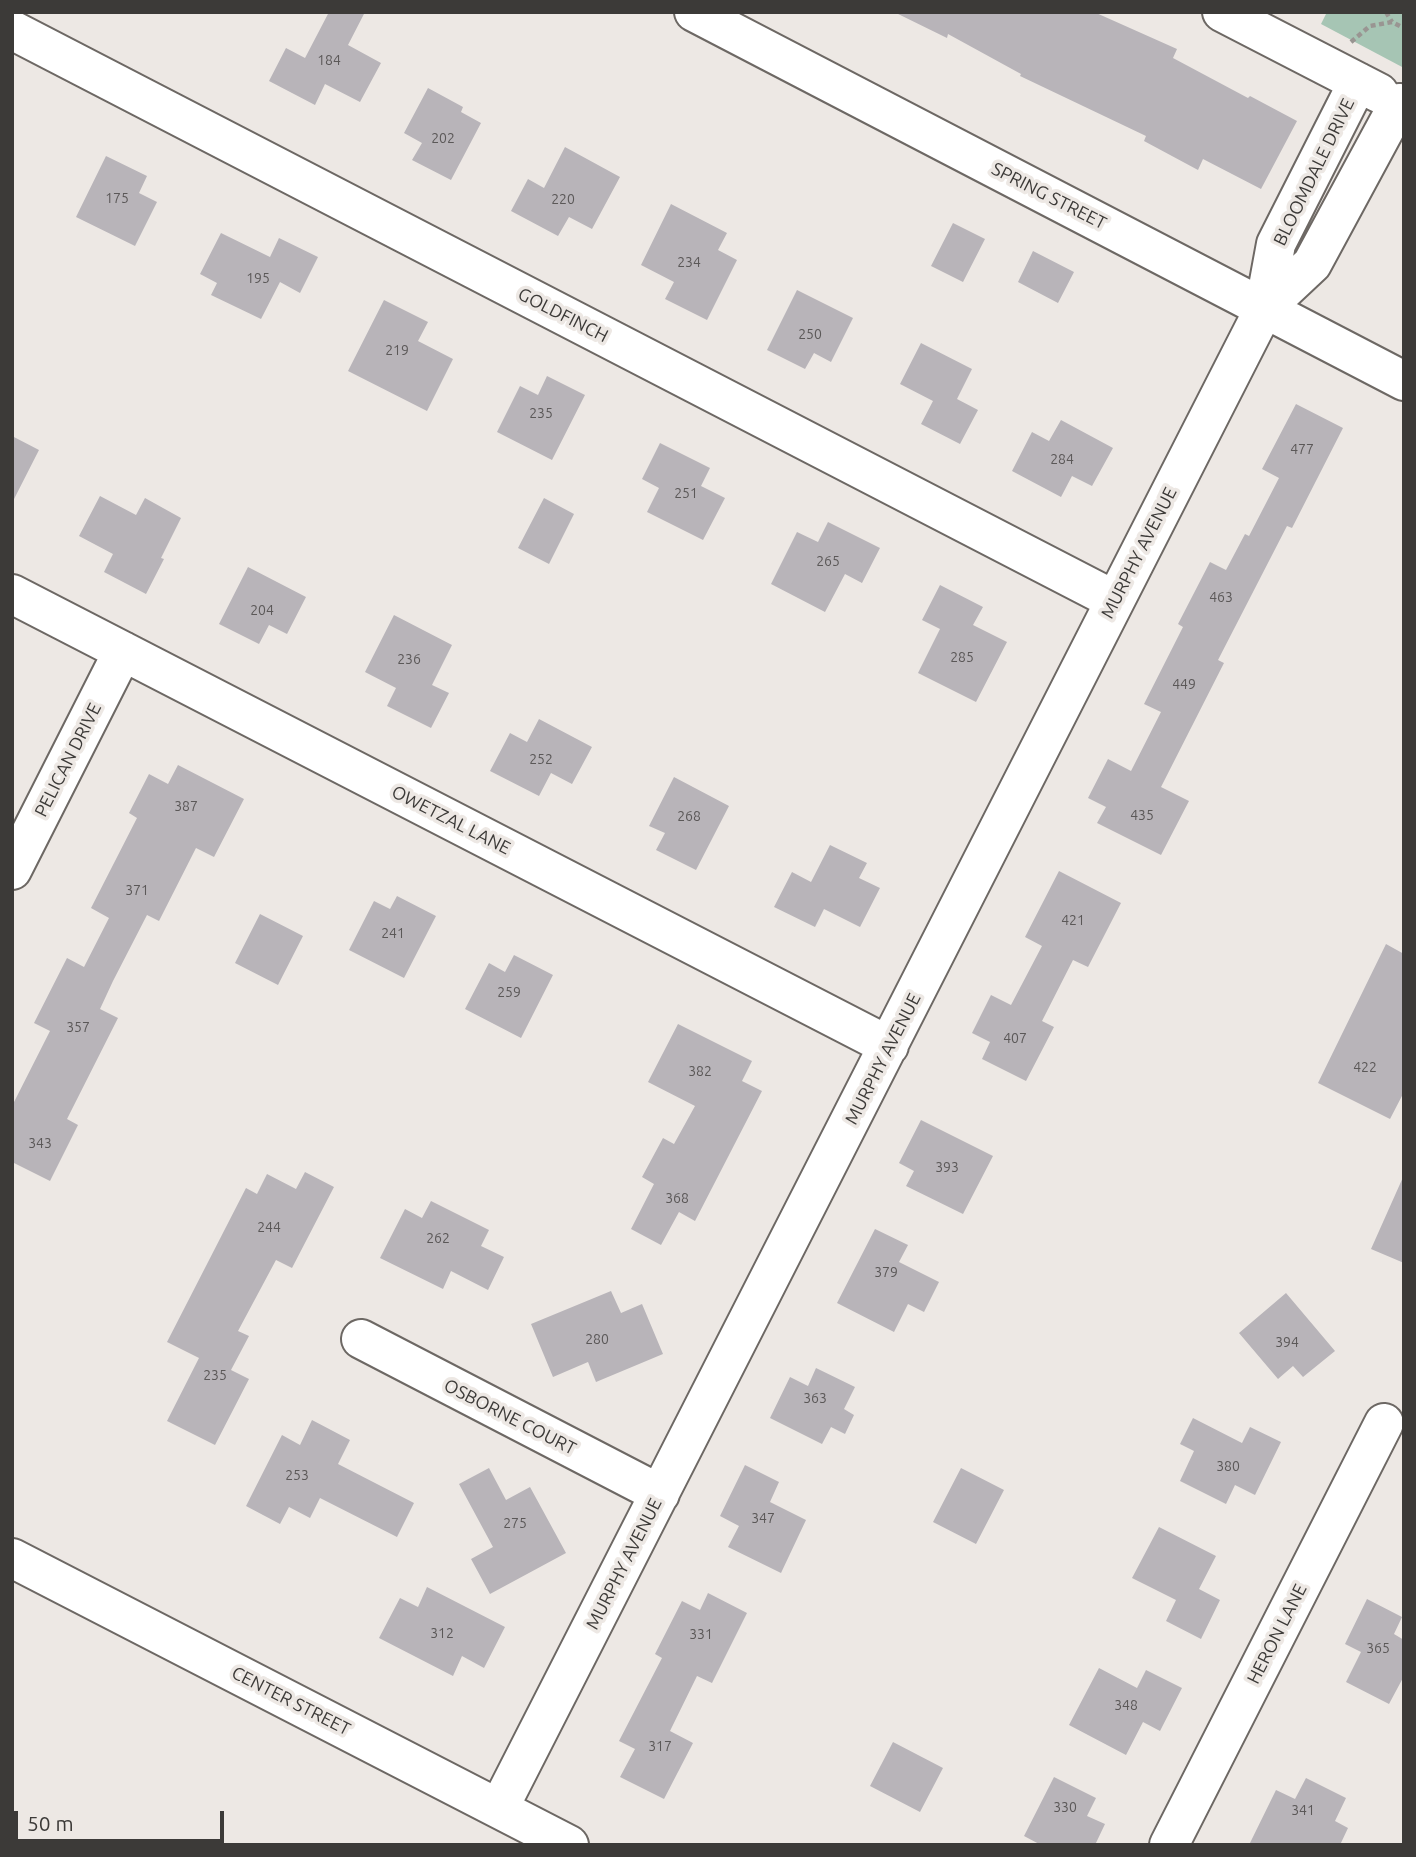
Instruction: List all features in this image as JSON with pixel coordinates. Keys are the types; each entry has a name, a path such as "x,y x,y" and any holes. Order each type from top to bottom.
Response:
{"street":[{"name":"SPRING STREET","path":"694,12 1404,381"},
{"path":"1222,12 1401,104 1312,264 1264,309"},
{"name":"GOLDFINCH","path":"12,30 1114,600"},
{"name":"BLOOMDALE DRIVE","path":"1264,309 1276,244 1347,76"},
{"name":"MURPHY AVENUE","path":"499,1808 1264,309"},
{"name":"OWETZAL LANE","path":"12,594 890,1046"},
{"name":"PELICAN DRIVE","path":"12,870 123,651"},
{"name":"OSBORNE COURT","path":"361,1339 660,1494"},
{"name":"HERON LANE","path":"1169,1845 1384,1423"},
{"name":"CENTER STREET","path":"12,1558 569,1845"}],"path":[{"path":"1386,12 1391,22"},
{"path":"1347,76 1348,44 1370,26 1391,22 1404,28"}],"green space":[{"path":"1327,12 1404,12 1404,68 1321,24"}],"building":[{"path":"329,12 365,12 348,45 381,63 360,102 325,84 315,105 269,81 286,48 305,58"},
{"path":"894,12 1094,12 1177,49 1173,58 1297,121 1261,189 1203,159 1198,170 1144,141 1146,136 1020,76 1021,74 948,34 947,38"},
{"path":"428,88 463,107 461,112 481,123 451,180 412,160 422,143 404,133"},
{"path":"565,147 620,177 592,229 569,217 558,236 511,211 528,179 544,188"},
{"path":"106,156 147,176 139,193 157,202 135,246 76,217"},
{"path":"671,204 727,233 718,250 737,260 707,320 665,299 674,282 641,265"},
{"path":"953,223 985,239 963,282 931,266"},
{"path":"221,233 270,257 279,238 318,257 300,293 280,282 261,319 211,295 217,283 200,274"},
{"path":"1033,251 1074,272 1058,303 1018,282"},
{"path":"797,290 853,318 831,362 814,353 805,369 767,350"},
{"path":"384,300 428,322 418,341 453,359 427,411 348,371"},
{"path":"921,343 972,369 957,399 978,410 960,444 921,424 933,401 900,384"},
{"path":"547,376 585,395 552,460 497,432 520,386 538,395"},
{"path":"1296,404 1343,428 1292,528 1287,526 1218,660 1224,663 1161,787 1189,801 1161,855 1097,823 1106,807 1088,798 1108,759 1131,771 1161,712 1144,704 1183,627 1178,624 1210,562 1226,570 1245,534 1249,536 1279,478 1262,469"},
{"path":"1061,420 1113,448 1092,486 1072,476 1061,497 1012,471 1032,432 1049,441"},
{"path":"12,436 39,450 12,503"},
{"path":"660,443 710,468 701,486 725,498 703,540 647,512 659,488 642,479"},
{"path":"100,496 136,515 145,498 181,518 146,594 104,572 113,554 79,536"},
{"path":"544,498 574,514 549,564 518,548"},
{"path":"828,522 880,548 862,583 845,574 825,612 771,584 797,532 818,542"},
{"path":"248,567 306,597 287,634 269,625 259,644 219,624"},
{"path":"940,585 983,607 973,625 1007,642 976,702 918,673 940,629 922,620"},
{"path":"394,615 452,645 432,685 449,693 431,728 387,706 396,688 365,672"},
{"path":"539,719 592,747 572,784 551,773 539,796 490,771 510,733 527,742"},
{"path":"178,765 244,799 214,857 196,848 159,921 147,915 113,981 100,1009 118,1018 67,1119 78,1125 50,1181 12,1162 12,1106 50,1031 34,1023 67,958 84,967 109,918 91,908 137,818 129,813 149,774 168,784"},
{"path":"674,777 729,806 696,870 656,850 665,833 649,826"},
{"path":"830,845 867,863 859,878 880,888 860,927 824,909 815,927 774,907 792,872 811,882"},
{"path":"1059,871 1121,903 1088,967 1073,960 1042,1021 1054,1027 1026,1081 982,1059 990,1042 972,1033 991,995 1011,1005 1042,946 1025,937"},
{"path":"397,896 436,916 404,978 349,950 374,901 390,909"},
{"path":"260,914 303,936 278,985 235,963"},
{"path":"1386,944 1404,954 1404,1092 1390,1119 1318,1083"},
{"path":"514,955 553,975 521,1038 465,1009 489,963 505,972"},
{"path":"678,1024 752,1061 742,1081 762,1091 695,1221 679,1212 661,1245 631,1229 654,1184 642,1177 663,1138 674,1144 695,1106 648,1082"},
{"path":"921,1120 993,1156 963,1214 906,1186 914,1171 899,1163"},
{"path":"305,1172 334,1187 292,1268 276,1260 238,1331 249,1336 231,1370 249,1379 215,1445 167,1421 199,1358 167,1342 246,1188 257,1194 267,1174 296,1189"},
{"path":"1404,1175 1404,1263 1371,1249"},
{"path":"431,1201 489,1230 481,1246 504,1257 488,1290 451,1271 443,1289 380,1258 405,1209 422,1218"},
{"path":"875,1229 908,1245 899,1262 939,1282 924,1312 908,1304 894,1332 837,1303"},
{"path":"611,1291 621,1313 642,1304 663,1354 596,1382 588,1362 553,1377 531,1324"},
{"path":"1286,1293 1335,1351 1303,1377 1293,1366 1278,1379 1239,1333"},
{"path":"816,1368 855,1387 844,1409 854,1415 845,1434 831,1427 822,1444 770,1418 790,1377 808,1386"},
{"path":"1193,1418 1242,1443 1250,1427 1281,1442 1255,1495 1235,1485 1226,1504 1180,1481 1194,1451 1180,1444"},
{"path":"312,1420 350,1440 338,1464 414,1503 397,1537 320,1498 310,1518 289,1507 280,1524 246,1506 282,1435 300,1445"},
{"path":"745,1465 779,1482 770,1502 806,1520 781,1573 728,1547 739,1526 720,1516"},
{"path":"489,1468 506,1500 530,1487 566,1553 490,1594 471,1559 493,1547 459,1484"},
{"path":"961,1468 1004,1490 976,1544 933,1522"},
{"path":"1159,1527 1216,1556 1199,1589 1220,1600 1201,1639 1166,1621 1176,1600 1132,1578"},
{"path":"427,1587 505,1627 484,1668 462,1656 453,1676 379,1638 400,1598 418,1607"},
{"path":"708,1593 747,1613 712,1683 697,1676 670,1731 693,1743 664,1799 620,1777 635,1749 619,1741 662,1658 655,1654 682,1601 700,1610"},
{"path":"1367,1599 1402,1617 1394,1634 1404,1640 1404,1676 1389,1704 1346,1682 1361,1652 1345,1644"},
{"path":"1099,1668 1137,1688 1146,1670 1182,1688 1160,1731 1143,1722 1126,1755 1069,1725"},
{"path":"893,1742 943,1768 920,1812 870,1786"},
{"path":"1054,1777 1096,1798 1087,1816 1105,1824 1095,1845 1041,1845 1024,1836"},
{"path":"1306,1778 1346,1798 1335,1821 1348,1828 1340,1845 1249,1845 1276,1790 1295,1799"}]}
